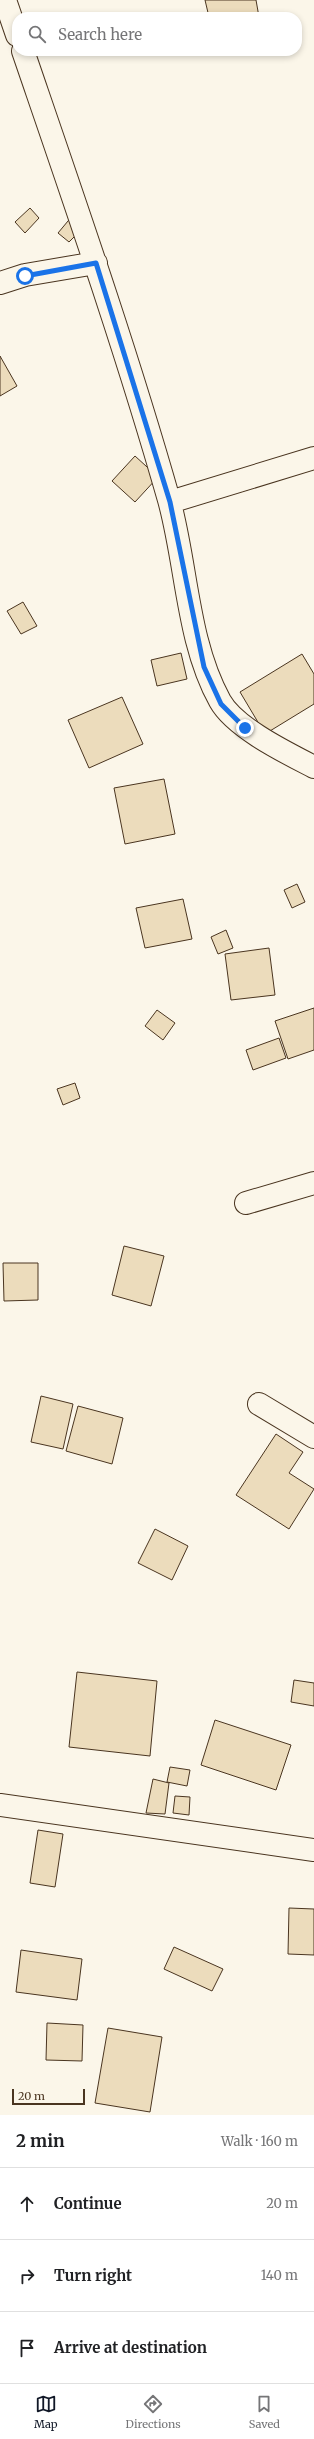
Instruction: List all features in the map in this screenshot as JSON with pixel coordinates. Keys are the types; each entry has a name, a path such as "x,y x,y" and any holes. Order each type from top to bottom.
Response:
{"street":[{"path":"5,0 12,20"},
{"path":"24,56 96,263 170,502 204,667 221,704 245,728 314,768"},
{"path":"0,283 25,276 96,263"},
{"path":"170,502 314,458"},
{"path":"246,1203 314,1182"},
{"path":"259,1404 314,1437"},
{"path":"0,1804 314,1850"}],"building":[{"path":"205,0 256,0 258,12 208,12"},
{"path":"30,208 39,218 25,233 15,222"},
{"path":"73,215 84,227 69,242 58,233"},
{"path":"0,356 17,386 0,396"},
{"path":"135,456 158,477 135,502 112,481"},
{"path":"23,602 37,626 21,634 7,611"},
{"path":"181,653 187,679 157,686 151,660"},
{"path":"302,654 314,674 314,704 265,734 240,692"},
{"path":"122,697 143,744 89,768 68,720"},
{"path":"164,779 175,834 125,844 114,788"},
{"path":"297,884 305,902 292,908 284,890"},
{"path":"183,899 192,939 145,948 136,908"},
{"path":"226,930 233,948 218,954 211,937"},
{"path":"269,948 275,995 231,1000 225,954"},
{"path":"314,1008 314,1050 288,1059 275,1021"},
{"path":"157,1010 175,1023 163,1040 145,1026"},
{"path":"279,1038 286,1058 253,1070 246,1050"},
{"path":"75,1083 80,1098 63,1105 57,1089"},
{"path":"124,1246 164,1256 151,1306 112,1295"},
{"path":"3,1263 38,1263 38,1300 4,1301"},
{"path":"41,1396 73,1404 63,1449 31,1442"},
{"path":"78,1406 123,1418 112,1464 66,1451"},
{"path":"276,1434 303,1452 289,1473 314,1489 289,1529 236,1495"},
{"path":"155,1529 188,1546 172,1580 138,1563"},
{"path":"77,1672 157,1681 150,1756 69,1747"},
{"path":"294,1680 314,1683 314,1706 291,1702"},
{"path":"215,1720 291,1745 276,1790 201,1765"},
{"path":"170,1767 190,1770 187,1786 167,1782"},
{"path":"153,1779 169,1783 165,1814 146,1813"},
{"path":"175,1796 190,1797 189,1815 173,1813"},
{"path":"38,1830 63,1834 55,1887 30,1883"},
{"path":"289,1908 314,1909 314,1955 288,1954"},
{"path":"174,1947 223,1969 212,1991 164,1969"},
{"path":"21,1950 82,1959 77,2000 16,1992"},
{"path":"47,2023 83,2025 82,2061 46,2060"},
{"path":"108,2028 162,2037 150,2112 95,2103"}],"route":[{"path":"25,276 96,263 170,502 204,667 221,704 245,728"}]}
